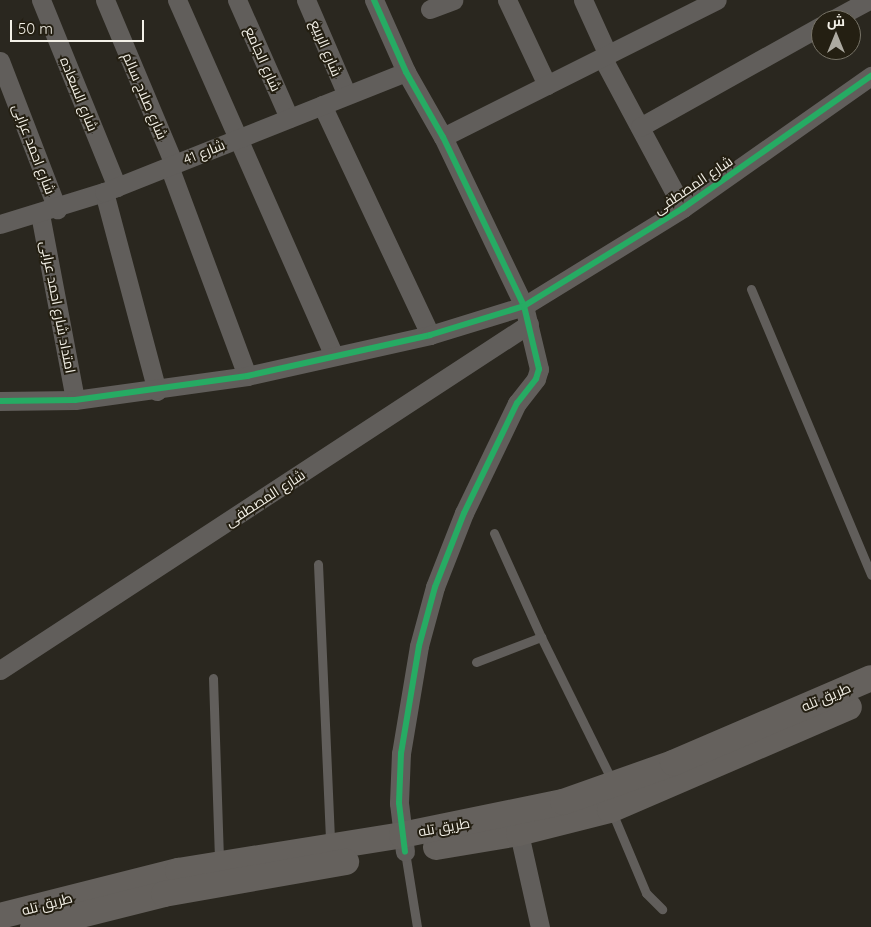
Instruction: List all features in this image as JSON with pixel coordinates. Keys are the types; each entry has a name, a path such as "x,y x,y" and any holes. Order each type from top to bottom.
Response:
{"main road":[{"name":"طريق تله","path":"613,797 871,678"},
{"name":"طريق تله","path":"33,927 164,894 404,844 516,823 613,797 871,697"},
{"name":"طريق تله","path":"0,916 135,880 219,863 330,847 404,844"}],"street":[{"name":"شارع السعاده","path":"41,0 110,190 157,391"},
{"name":"شارع صلاح سالم","path":"105,0 171,165 247,376"},
{"path":"177,0 334,356"},
{"name":"شارع الجامع","path":"237,0 289,118"},
{"name":"شارع الربيع","path":"306,0 347,95"},
{"path":"374,0 406,72 443,137 524,306 538,374 518,403 464,513 438,579 419,646 400,767 404,844"},
{"path":"430,9 452,0"},
{"path":"507,0 547,85"},
{"path":"583,0 605,56 683,208"},
{"path":"443,137 605,56 681,8 717,0"},
{"path":"850,10 869,0"},
{"path":"640,127 811,32"},
{"name":"شارع احمد عرابى","path":"0,61 48,212"},
{"name":"شارع 41","path":"0,224 48,212 110,190 406,72"},
{"name":"شارع المصطفى","path":"0,401 76,400 157,391 247,376 430,335 524,306 683,208 871,76"},
{"path":"322,105 430,335"},
{"name":"امتداد شارع احمد عرابى","path":"48,212 76,400"},
{"name":"شارع المصطفى","path":"0,670 529,324"},
{"path":"516,823 540,927"}],"lane":[{"path":"751,289 871,575"},
{"path":"494,533 613,797 646,894 662,909"},
{"path":"318,564 330,847"},
{"path":"476,662 541,637"},
{"path":"213,678 219,863"},
{"path":"404,844 417,927"}],"cycle path":[{"path":"374,0 406,72 443,137 524,306 539,369 536,379 517,403 464,513 435,587 419,646 401,753 399,803 405,852"},
{"path":"0,401 75,400 247,376 430,335 524,306 683,208 871,76"}]}
